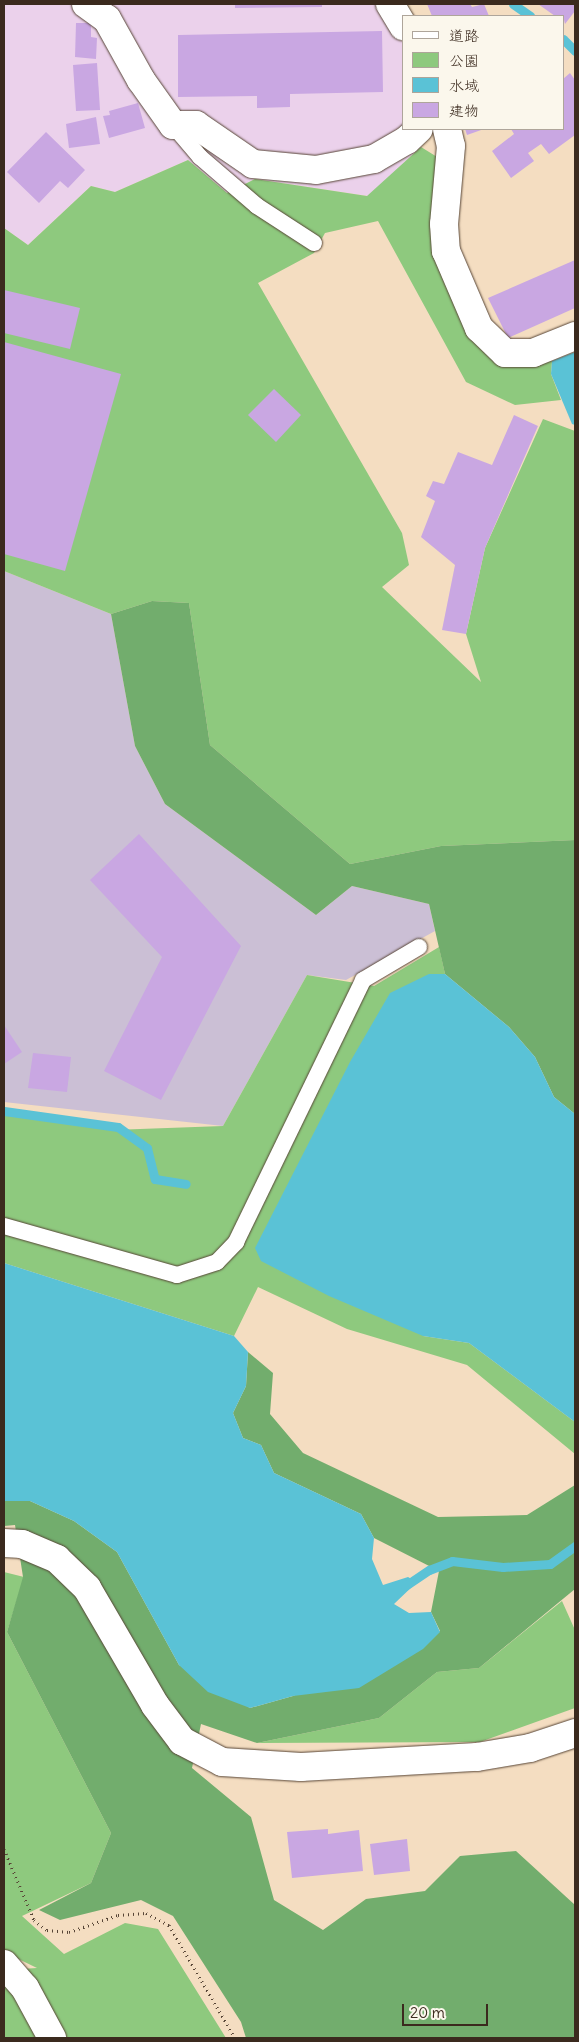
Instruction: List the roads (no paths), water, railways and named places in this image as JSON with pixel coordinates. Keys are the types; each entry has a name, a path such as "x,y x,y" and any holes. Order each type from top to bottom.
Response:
{"street":[{"path":"86,4 107,19 141,80 173,125 196,125 252,164 316,170 374,159 407,140 418,130"},
{"path":"390,4 402,24"},
{"path":"447,130 450,146 444,224 446,251 479,328 504,353 533,353 575,336"},
{"path":"4,1543 22,1544 57,1559 87,1588 155,1705 182,1741 222,1762 301,1767 477,1757 530,1748 575,1733"},
{"path":"4,1964 25,1988 52,2038"}],"lane":[{"path":"173,125 200,157 257,206 314,243"},
{"path":"4,1226 177,1275 217,1262 236,1242 363,980 419,947"}],"water":[{"path":"575,352 575,425 572,424 551,374 552,361"},
{"path":"429,974 445,974 509,1027 535,1057 554,1097 575,1114 575,1422 469,1343 423,1336 329,1296 261,1261 255,1248 350,1062 390,993"},
{"path":"4,1263 234,1336 248,1352 246,1386 233,1413 243,1438 261,1445 274,1473 361,1514 374,1538 372,1559 383,1585 408,1577 417,1582 394,1604 409,1613 431,1612 440,1632 423,1649 359,1688 293,1696 250,1708 208,1692 179,1665 117,1552 74,1521 30,1501 4,1501"}],"waterway":[{"path":"513,4 529,15"},
{"path":"564,40 575,51"},
{"path":"4,1111 118,1127 147,1148 155,1179 186,1184"},
{"path":"405,1586 429,1570 452,1561 503,1567 550,1564 575,1546"}]}
